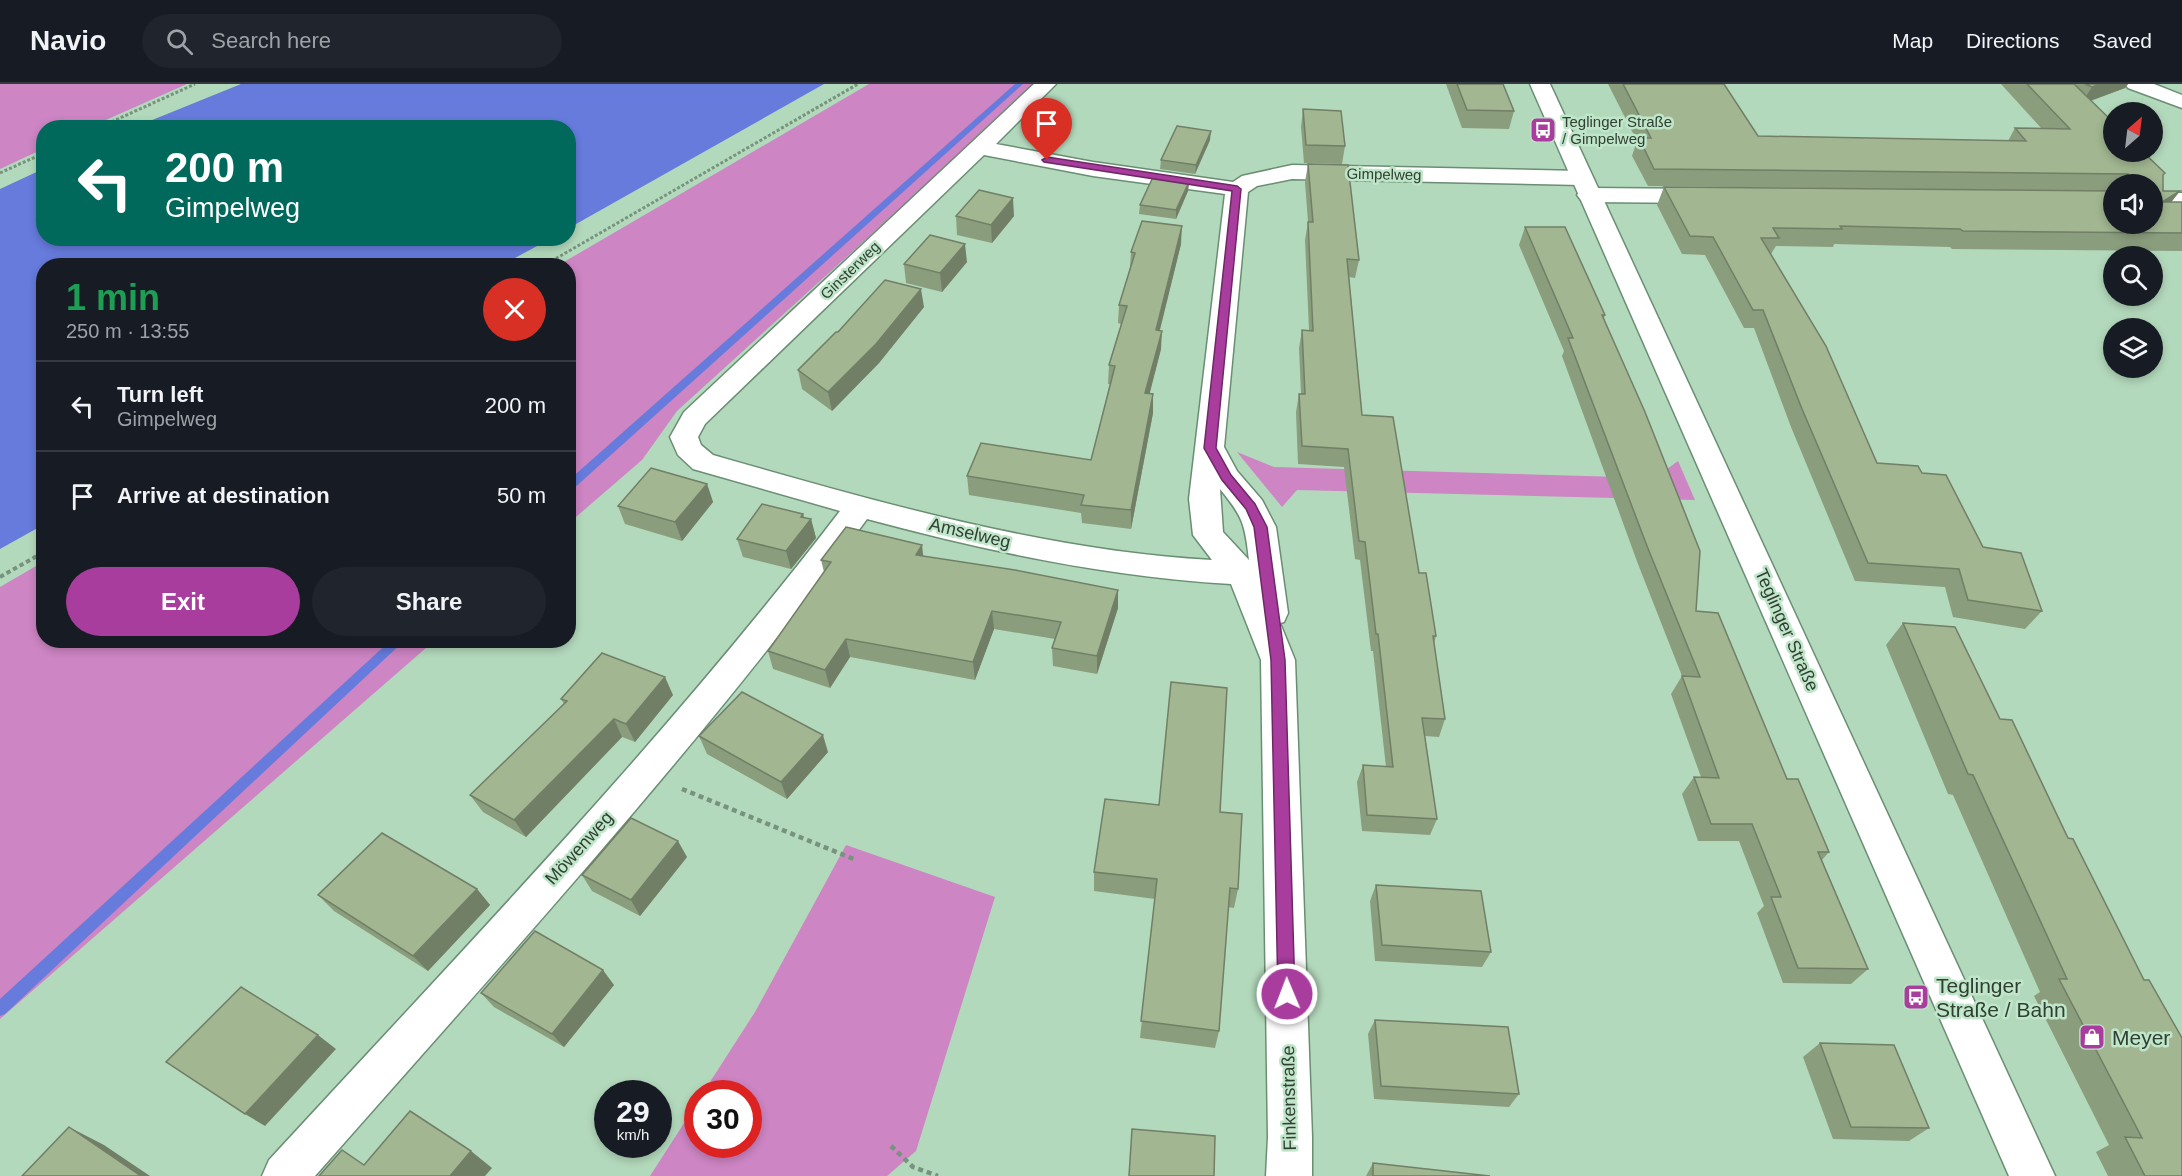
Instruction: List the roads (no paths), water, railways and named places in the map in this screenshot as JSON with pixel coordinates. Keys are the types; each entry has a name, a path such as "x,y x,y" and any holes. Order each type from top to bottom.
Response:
{"street":[{"name":"Ginsterweg","path":"703,462 689,451 684,437 694,419 1046,84"},
{"name":"Teglinger Straße","path":"1540,84 2032,1176"},
{"path":"2135,84 2182,102"},
{"path":"978,147 1093,168 1237,189"},
{"name":"Gimpelweg","path":"1237,189 1250,181 1292,172 1731,196"},
{"name":"Finkenstraße","path":"1237,189 1204,499 1208,535 1243,573 1278,660"},
{"path":"2163,200 2182,200"},
{"name":"Finkenstraße","path":"1210,448 1226,477 1251,507 1261,527 1278,660 1290,1137 1289,1176"},
{"name":"Amselweg","path":"703,462 860,508 1056,552 1162,568 1243,573"},
{"name":"Möwenweg","path":"285,1176 645,775 860,508"}],"water":[{"path":"241,84 824,84 576,224 576,120 152,120"},
{"path":"36,172 36,246 537,246 515,258 36,258 36,529 0,549 0,189"}],"waterway":[{"path":"576,480 1019,84"},
{"path":"0,1009 390,648"}],"place":[{"name":"Teglinger Straße / Gimpelweg","path":"1543,130"},
{"name":"Teglinger Straße / Bahn","path":"1916,997"},
{"name":"Meyer","path":"2092,1037"}]}
